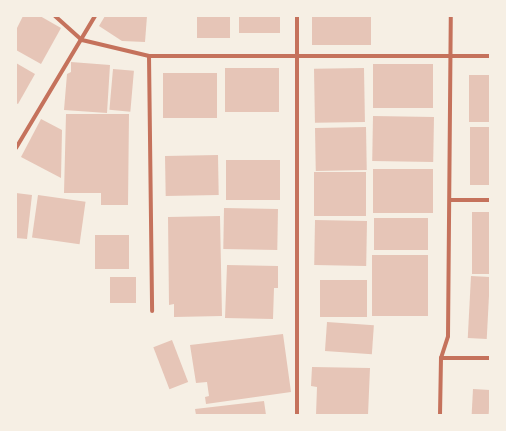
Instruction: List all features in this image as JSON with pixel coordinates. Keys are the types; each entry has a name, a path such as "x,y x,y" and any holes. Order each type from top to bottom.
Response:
{"street":[{"path":"55,16 64,22 82,40 150,56 298,58 490,56"},
{"path":"16,148 95,16"},
{"path":"297,16 297,415"},
{"path":"440,415 441,358 448,336 451,200 451,16"},
{"path":"150,56 152,312"},
{"path":"451,200 490,200"},
{"path":"441,358 490,358"}],"building":[{"path":"23,16 40,16 61,28 41,64 16,50 16,30"},
{"path":"105,16 147,16 145,42 122,41 99,26"},
{"path":"197,16 230,16 230,38 197,38"},
{"path":"239,16 280,16 280,33 239,33"},
{"path":"312,16 371,16 371,45 312,45"},
{"path":"71,62 110,65 107,113 64,110 67,74 71,72"},
{"path":"16,63 35,74 18,104 16,103"},
{"path":"373,64 433,64 433,108 373,108"},
{"path":"225,68 279,68 279,112 225,112"},
{"path":"364,68 365,122 315,123 314,69"},
{"path":"113,69 134,71 130,112 109,110"},
{"path":"163,73 217,73 217,118 163,118"},
{"path":"469,75 490,75 490,122 469,122"},
{"path":"66,114 129,114 128,205 101,205 101,193 64,193"},
{"path":"373,116 434,117 433,162 372,161"},
{"path":"41,119 62,130 61,178 21,157"},
{"path":"366,127 367,170 316,171 315,128"},
{"path":"470,127 490,127 490,185 470,185"},
{"path":"218,155 219,195 166,196 165,156"},
{"path":"226,160 280,160 280,200 226,200"},
{"path":"373,169 433,169 433,213 373,213"},
{"path":"314,172 366,172 366,216 314,216"},
{"path":"16,193 32,195 27,239 16,238"},
{"path":"38,195 86,202 80,244 32,238"},
{"path":"224,208 278,209 277,250 223,249"},
{"path":"472,212 490,212 490,274 472,274"},
{"path":"220,216 222,316 174,317 174,304 169,305 168,217"},
{"path":"374,218 428,218 428,250 374,250"},
{"path":"315,220 367,221 366,266 314,265"},
{"path":"95,235 129,235 129,269 95,269"},
{"path":"372,255 428,255 428,316 372,316"},
{"path":"227,265 278,266 278,288 274,288 273,319 225,318"},
{"path":"471,276 490,277 487,339 468,338"},
{"path":"110,277 136,277 136,303 110,303"},
{"path":"320,280 367,280 367,317 320,317"},
{"path":"327,322 374,325 372,354 325,351"},
{"path":"283,334 291,392 206,404 205,397 209,396 207,382 196,383 190,345"},
{"path":"172,340 188,382 169,389 153,347"},
{"path":"312,367 370,368 368,415 316,415 317,387 311,386"},
{"path":"473,389 490,390 489,415 472,415"},
{"path":"264,401 266,415 196,415 195,409"}]}
